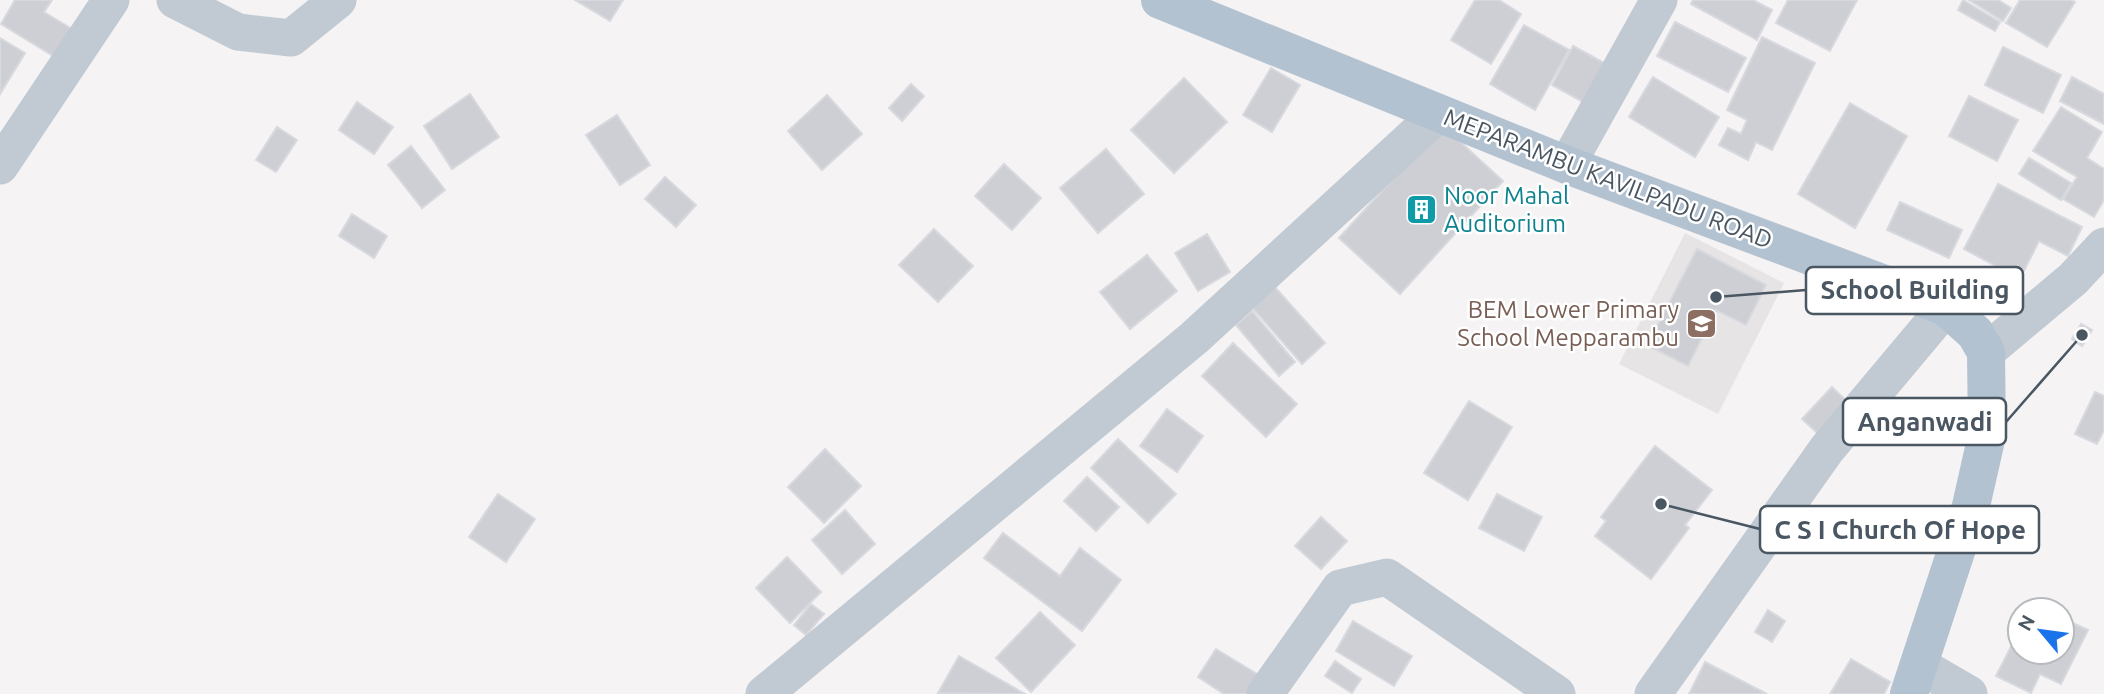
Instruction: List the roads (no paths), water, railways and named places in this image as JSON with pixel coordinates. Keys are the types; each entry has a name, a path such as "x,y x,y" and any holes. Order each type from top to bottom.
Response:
{"main road":[{"name":"MEPARAMBU KAVILPADU ROAD","path":"1160,0 1567,165 1946,307 1975,333 1986,352"},
{"path":"1914,679 1970,506 1987,435 1986,352"}],"street":[{"path":"0,166 111,0"},
{"path":"175,0 238,32 291,38 338,0"},
{"path":"1567,165 1659,0"},
{"path":"764,694 1194,338 1438,114"},
{"path":"1986,352 2073,279 2104,246"},
{"path":"1653,694 1827,449 1946,307"},
{"path":"1265,694 1340,588 1387,577 1557,694"},
{"path":"1914,679 1969,694"}],"place":[{"name":"Noor Mahal Auditorium","path":"1421,210"},
{"name":"School Building","path":"1716,297"},
{"name":"BEM Lower Primary School Mepparambu","path":"1702,324"},
{"name":"Anganwadi","path":"2082,335"},
{"name":"C S I Church Of Hope","path":"1661,504"}]}
